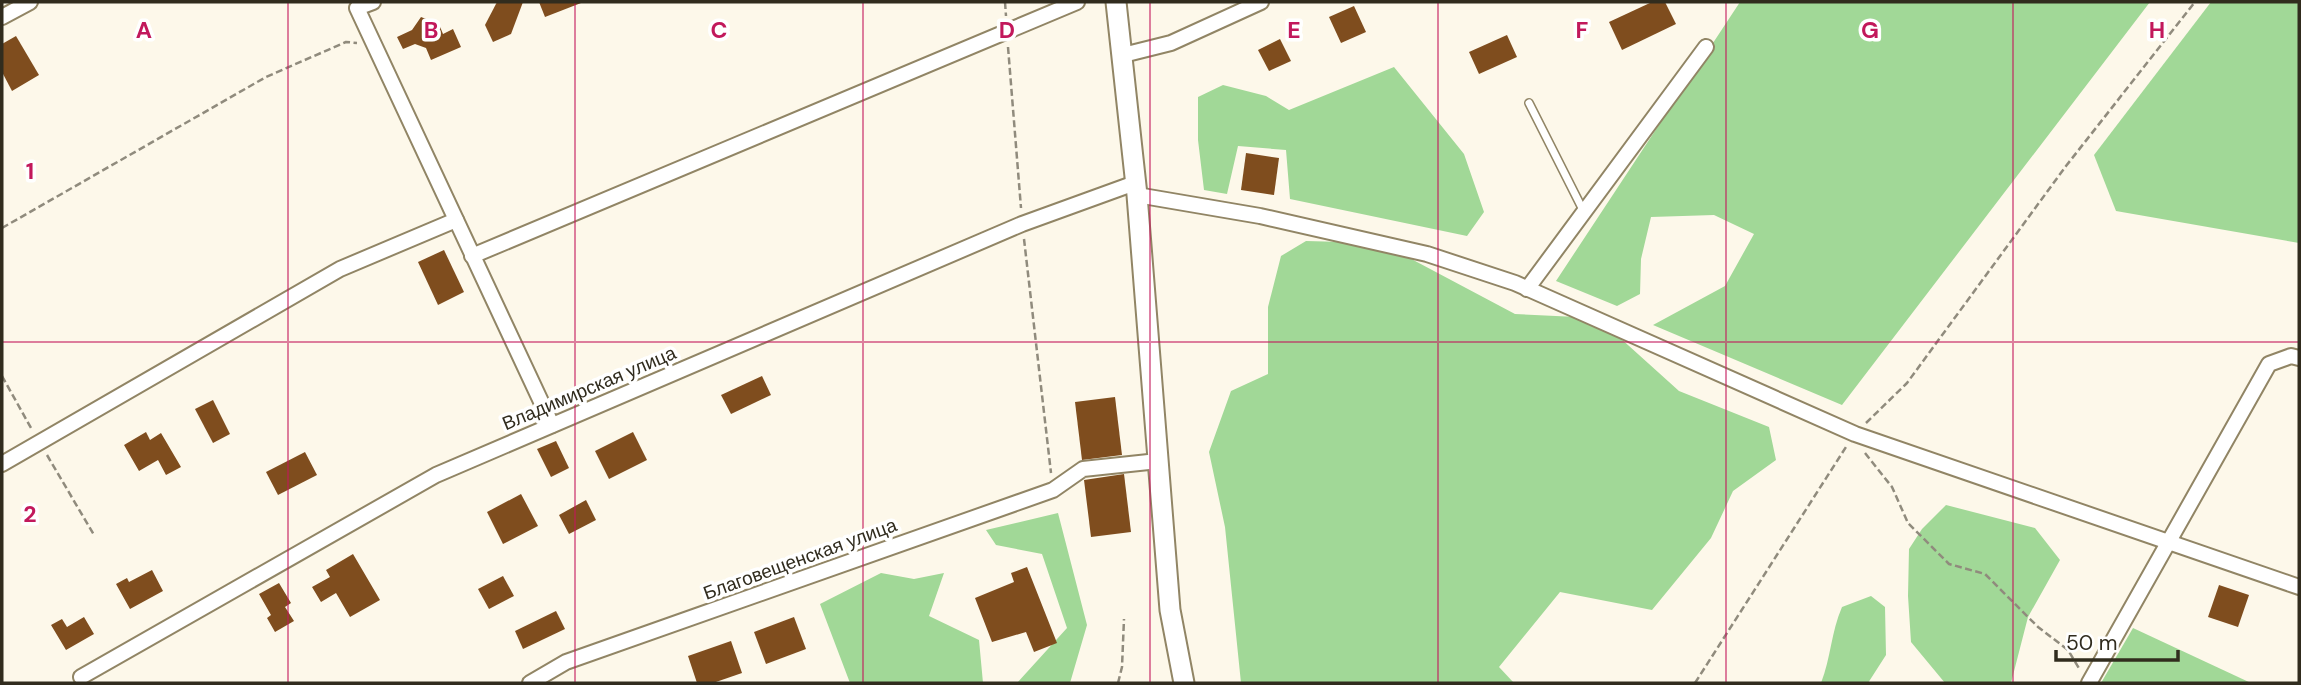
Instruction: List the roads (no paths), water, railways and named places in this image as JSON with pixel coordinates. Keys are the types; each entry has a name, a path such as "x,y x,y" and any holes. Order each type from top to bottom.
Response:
{"street":[{"path":"2,17 30,2"},
{"path":"373,2 357,8 552,425"},
{"path":"472,256 1077,2"},
{"path":"1116,2 1136,189 1170,610 1184,683"},
{"path":"1123,55 1171,43 1261,2"},
{"path":"1527,289 1706,47"},
{"path":"1136,189 1427,254 1527,289 1855,434 2299,587"},
{"name":"Владимирская улица","path":"81,677 436,475 1022,224 1136,189"},
{"path":"2,464 340,269 456,220"},
{"path":"2085,678 2269,364 2295,357"},
{"name":"Благовещенская улица","path":"530,683 566,663 1053,490 1083,470 1157,461"}],"lane":[{"path":"1529,103 1584,212"}]}
